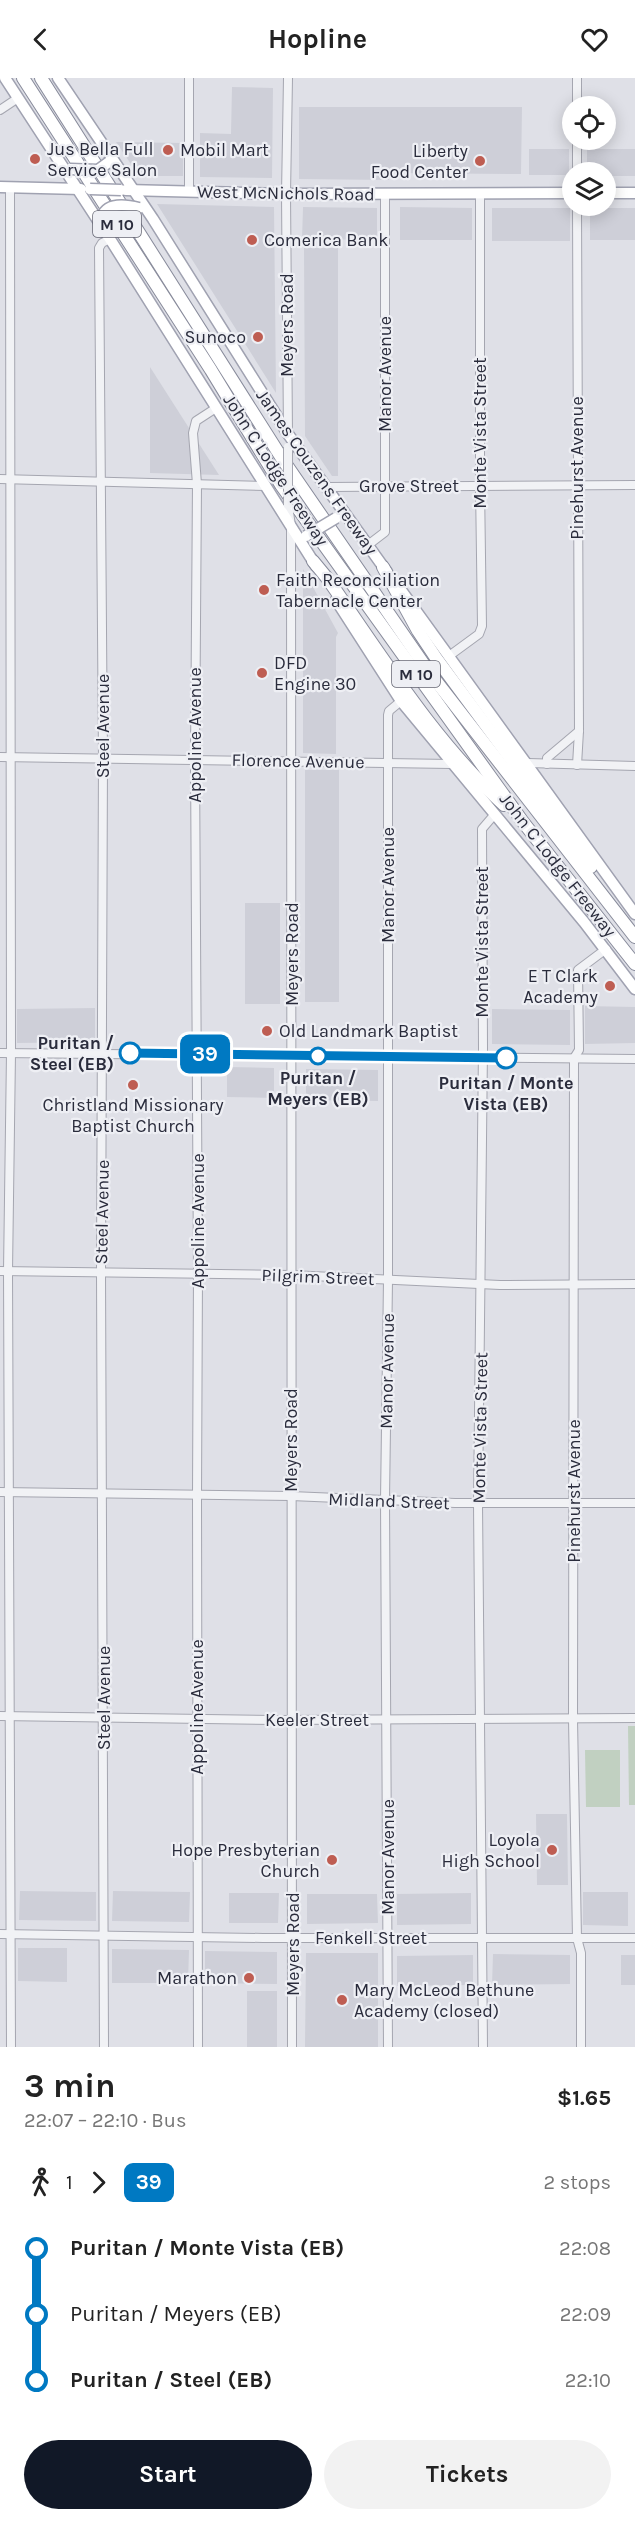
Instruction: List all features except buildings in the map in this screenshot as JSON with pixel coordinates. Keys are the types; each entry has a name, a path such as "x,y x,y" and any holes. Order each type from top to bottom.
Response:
{"highway":[{"name":"John C Lodge Freeway","path":"23,78 211,370 281,484 522,822 635,964"},
{"name":"John C Lodge Freeway","path":"40,78 283,460 429,672 635,936"},
{"path":"313,561 408,696 437,733 484,787 522,822"},
{"path":"382,567 436,658 593,869 606,898"}],"main road":[{"path":"5,78 77,189 102,222 110,239 291,526 303,538 313,561 401,701 606,949 635,989"},
{"name":"James Couzens Freeway","path":"58,78 126,190 144,211 288,434 327,488 340,514 368,545 528,763 635,914"},
{"path":"58,160 70,169 98,170 109,159"},
{"name":"West McNichols Road","path":"5,187 286,194 562,193"},
{"path":"616,193 635,193"},
{"path":"102,222 104,212 111,207 131,206 144,211"},
{"path":"303,538 340,514"}],"street":[{"path":"189,78 189,192"},
{"name":"Meyers Road","path":"288,78 286,194 288,506 291,526 292,2047"},
{"path":"577,78 577,96"},
{"path":"0,110 18,98"},
{"path":"5,187 4,757 11,1053 4,1271 4,1492 5,1716 11,2047"},
{"name":"Manor Avenue","path":"368,545 385,532 386,194"},
{"name":"Monte Vista Street","path":"449,656 482,630 480,194"},
{"name":"Pinehurst Avenue","path":"577,216 579,731 577,765"},
{"name":"Steel Avenue","path":"104,2047 101,1272 103,758 99,248 102,243 110,239"},
{"name":"Appoline Avenue","path":"198,2047 196,1496 198,1273 194,426 196,421 216,408"},
{"path":"5,479 266,486"},
{"name":"Grove Street","path":"327,488 635,485"},
{"name":"Manor Avenue","path":"388,2047 385,1500 388,1280 388,715 389,711 401,701"},
{"path":"547,764 547,758 579,731"},
{"name":"Florence Avenue","path":"4,757 451,764"},
{"path":"528,763 635,766"},
{"name":"Monte Vista Street","path":"483,2047 478,1504 482,1285 482,829 494,815"},
{"name":"Pinehurst Avenue","path":"581,2047 581,1953 577,1938 573,1719 574,1058 579,1050 578,970 606,949"},
{"path":"0,1053 635,1059"},
{"name":"Pilgrim Street","path":"4,1271 291,1275 482,1285 635,1284"},
{"name":"Midland Street","path":"4,1492 291,1496 478,1504 635,1503"},
{"name":"Keeler Street","path":"5,1716 198,1719 635,1718"},
{"name":"Fenkell Street","path":"0,1934 293,1938 635,1938"}],"shaded area":[{"path":"232,87 273,88 272,178 200,177 200,133 231,134"},
{"path":"299,107 522,107 521,174 390,173 389,180 299,179"},
{"path":"116,142 183,143 183,176 139,176"},
{"path":"529,149 569,150 569,162 562,162 562,175 529,175"},
{"path":"635,149 635,176 616,176 616,162 587,162 587,150"},
{"path":"157,204 274,207 276,393 239,334"},
{"path":"303,207 377,208 377,240 302,239"},
{"path":"400,207 472,208 472,240 400,240"},
{"path":"492,208 562,208 562,216 570,216 570,241 492,241"},
{"path":"616,208 635,208 635,240 590,240 590,216 616,216"},
{"path":"304,248 338,248 338,476 332,476 305,436"},
{"path":"150,367 219,475 150,473"},
{"path":"303,569 338,633 336,637 336,754 303,753"},
{"path":"305,770 339,770 339,1002 305,1002"},
{"path":"245,903 280,903 280,1004 245,1004"},
{"path":"585,1006 635,1007 635,1043 585,1044"},
{"path":"95,1008 95,1042 17,1043 17,1009"},
{"path":"492,1009 570,1010 570,1045 492,1044"},
{"path":"227,1067 274,1068 274,1098 227,1097"},
{"path":"306,1069 378,1070 378,1101 306,1100"},
{"name":"Loyola High School","path":"536,1814 567,1814 568,1885 537,1885"},
{"path":"20,1891 96,1892 96,1921 19,1920"},
{"path":"113,1891 190,1892 189,1922 112,1921"},
{"path":"583,1892 628,1892 628,1926 583,1925"},
{"path":"229,1893 279,1893 278,1923 229,1923"},
{"path":"471,1893 471,1924 397,1925 397,1894"},
{"path":"307,1894 377,1894 378,1923 307,1924"},
{"path":"18,1948 67,1948 67,1982 18,1981"},
{"path":"112,1949 189,1950 188,1983 112,1983"},
{"path":"205,1951 277,1952 277,1984 205,1983"},
{"name":"Mary McLeod Bethune Academy (closed)","path":"306,1953 378,1953 378,2047 305,2047"},
{"path":"493,1954 570,1955 570,1984 492,1985"},
{"path":"473,1955 473,1985 397,1986 397,1956"},
{"path":"621,1955 635,1955 635,1985 621,1985"},
{"path":"247,1991 277,1991 277,2047 247,2047"}],"green space":[{"path":"628,1726 635,1726 635,1805 629,1805"},
{"path":"585,1750 620,1750 620,1807 586,1807"}],"bus line":[{"name":"39","path":"130,1053 506,1058"}],"place":[{"name":"Mobil Mart","path":"168,150"},
{"name":"Jus Bella Full Service Salon","path":"35,159"},
{"name":"Liberty Food Center","path":"480,161"},
{"name":"Comerica Bank","path":"252,240"},
{"name":"Sunoco","path":"258,337"},
{"name":"Faith Reconciliation Tabernacle Center","path":"264,590"},
{"name":"DFD Engine 30","path":"262,673"},
{"name":"E T Clark Academy","path":"610,986"},
{"name":"Old Landmark Baptist","path":"267,1031"},
{"name":"Puritan / Steel (EB)","path":"130,1053"},
{"name":"Puritan / Meyers (EB)","path":"318,1056"},
{"name":"Puritan / Monte Vista (EB)","path":"506,1058"},
{"name":"Christland Missionary Baptist Church","path":"133,1085"},
{"name":"Loyola High School","path":"552,1850"},
{"name":"Hope Presbyterian Church","path":"332,1860"},
{"name":"Marathon","path":"249,1978"},
{"name":"Mary McLeod Bethune Academy (closed)","path":"342,2000"}]}
